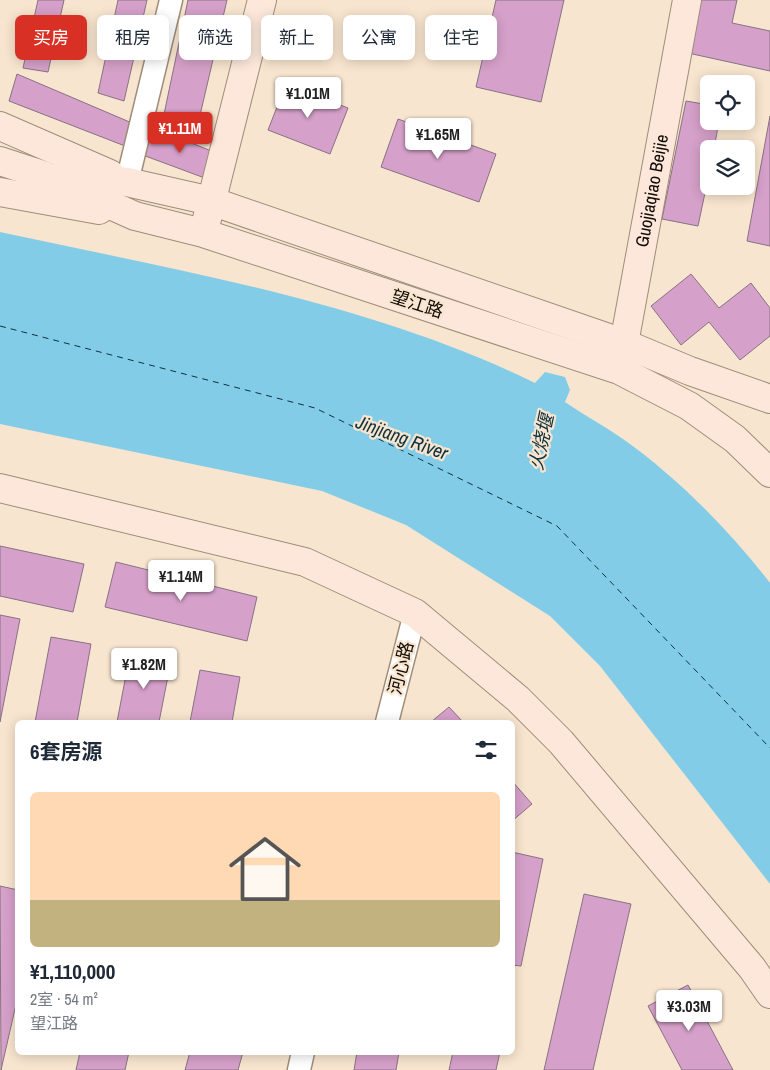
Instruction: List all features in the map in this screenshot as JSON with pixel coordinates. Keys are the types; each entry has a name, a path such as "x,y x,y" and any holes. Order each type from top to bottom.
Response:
{"street":[{"path":"0,126 127,182 171,0"},
{"path":"202,239 262,0"},
{"name":"Guojiaqiao Beijie","path":"618,375 687,0"},
{"name":"望江路","path":"0,161 42,175 135,216 618,375 689,406 736,439 770,473"},
{"name":"望江路","path":"42,175 127,182 211,201 623,343 690,371 770,400"},
{"path":"0,192 135,216"},
{"path":"0,488 306,562 415,613 518,699 561,742 752,968 770,994"},
{"name":"河心路","path":"388,720 415,613"},
{"path":"299,1070 302,1055"}],"water":[{"path":"0,232 205,276 340,310 407,331 472,355 535,383 545,372 565,377 570,390 565,402 623,439 663,470 702,506 738,544 770,583 770,884 600,666 550,616 406,525 322,491 0,424"}],"building":[{"path":"38,0 64,0 61,15 35,15"},
{"path":"118,0 147,0 144,15 115,15"},
{"path":"188,0 227,0 223,15 185,15"},
{"path":"496,0 564,0 541,102 476,87 482,60 497,60 497,15 493,15"},
{"path":"699,0 737,0 732,23 770,31 770,71 688,53"},
{"path":"179,43 179,60 213,60 197,128 163,119"},
{"path":"25,60 51,60 48,72 23,68"},
{"path":"105,60 133,60 124,101 98,93"},
{"path":"17,74 132,123 125,146 9,101"},
{"path":"286,84 348,108 330,154 268,130"},
{"path":"686,101 700,103 700,130 717,130 716,140 700,140 700,195 705,195 698,226 662,219"},
{"path":"770,116 770,246 747,241"},
{"path":"398,119 496,154 479,202 381,167"},
{"path":"151,127 219,154 210,180 140,154"},
{"path":"691,274 719,308 751,283 770,308 770,336 740,360 709,322 681,345 651,306"},
{"path":"0,546 84,564 73,612 0,596"},
{"path":"116,562 257,597 247,641 105,607"},
{"path":"0,615 20,619 0,722"},
{"path":"51,637 91,644 77,720 35,720"},
{"path":"130,654 171,661 159,720 117,720"},
{"path":"200,670 240,677 232,720 190,720"},
{"path":"449,707 461,720 433,720"},
{"path":"515,784 532,804 515,818"},
{"path":"515,853 543,859 521,966 515,965"},
{"path":"0,886 15,889 15,1009 1,1070"},
{"path":"584,894 631,904 593,1070 544,1070"},
{"path":"688,985 733,1070 682,1070 648,1006"},
{"path":"79,1055 128,1055 125,1070 76,1070"},
{"path":"189,1055 242,1055 238,1070 185,1070"},
{"path":"356,1055 398,1055 396,1070 354,1070"},
{"path":"452,1055 499,1055 496,1070 449,1070"}],"ferry route":[{"path":"0,326 315,408 557,526 770,748"}],"water label":[{"name":"Jinjiang River","path":"402,437"},
{"name":"火烧堰","path":"541,442"}]}
